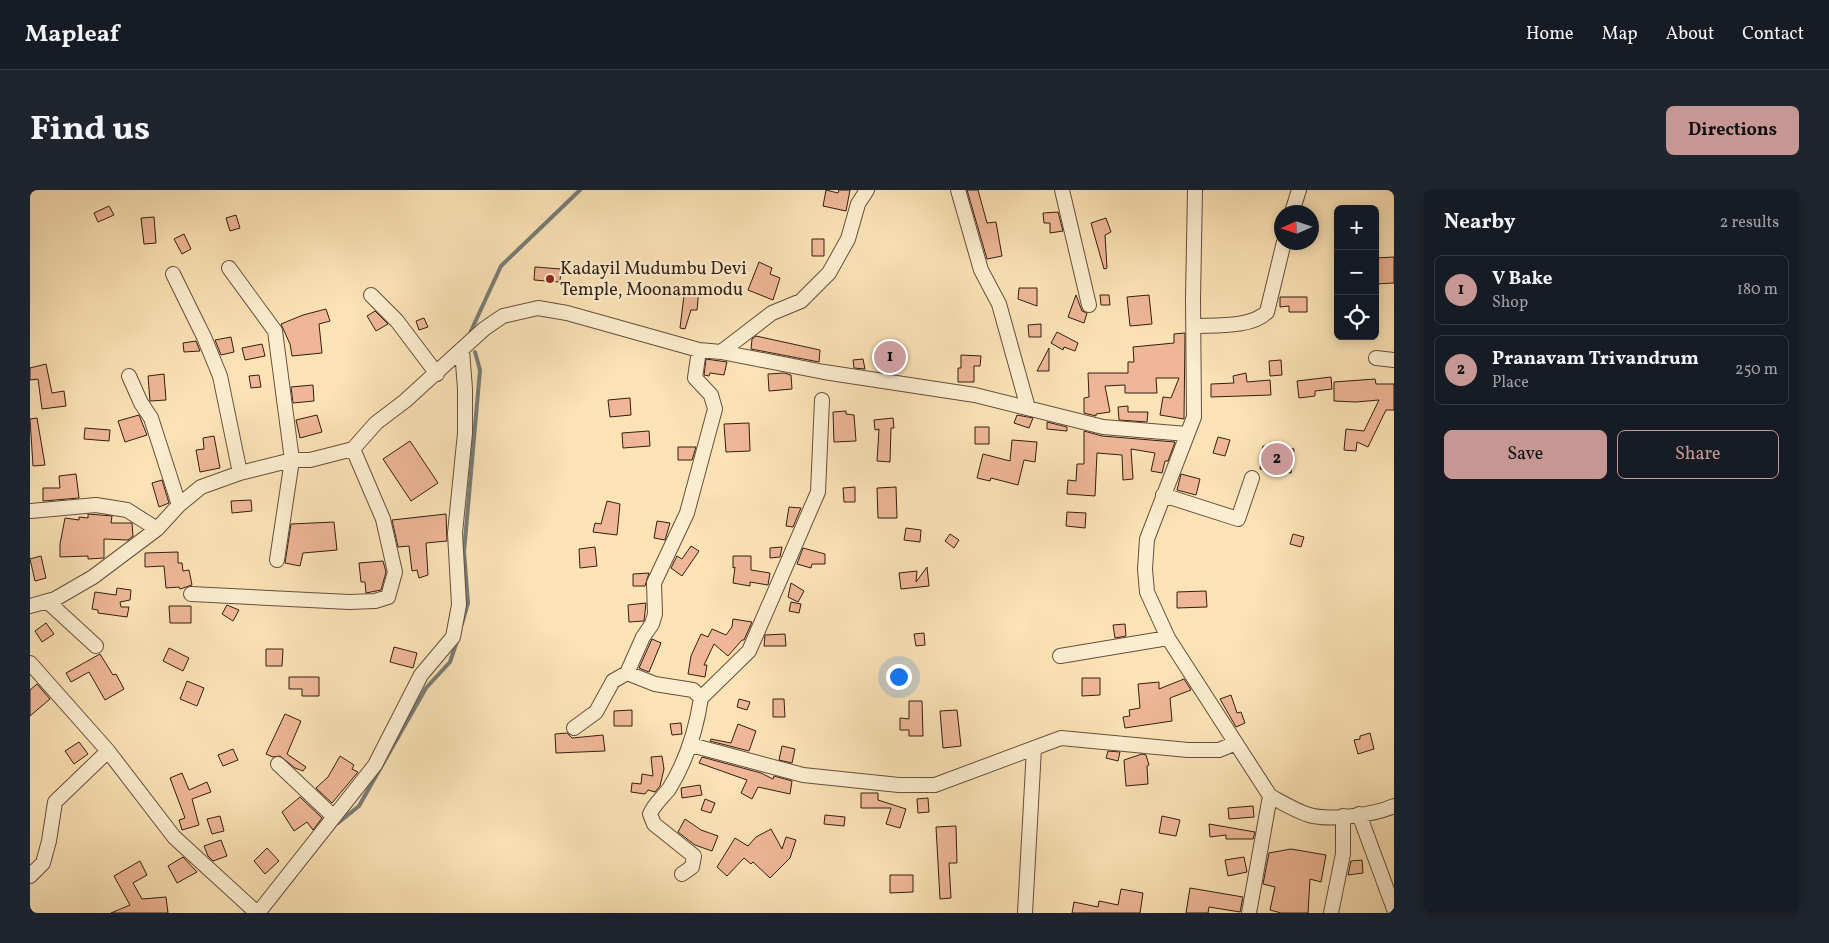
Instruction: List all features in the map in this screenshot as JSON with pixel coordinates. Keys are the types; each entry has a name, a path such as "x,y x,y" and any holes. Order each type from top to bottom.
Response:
{"street":[{"path":"721,352 772,313 802,301 829,273 848,239 858,204 867,190"},
{"path":"958,190 981,270 999,304 1028,408"},
{"path":"1062,190 1089,305"},
{"path":"1195,190 1193,299 1195,411 1188,434 1147,539 1145,568 1150,603 1168,638 1270,796 1310,815 1343,816 1383,811 1394,806"},
{"path":"1294,205 1299,190"},
{"path":"1194,326 1244,322 1264,316 1267,312 1282,250"},
{"path":"229,268 275,331 292,460 276,560"},
{"path":"173,274 204,337 220,376 240,473"},
{"path":"371,295 398,321 436,374"},
{"path":"30,606 54,599 93,577 157,529 179,505 201,487 240,473 292,460 310,460 353,449 376,423 405,402 484,329 503,316 538,308 567,313 699,350 721,352 824,372 975,395 1103,427 1188,434"},
{"path":"30,663 108,751 174,837 257,913 376,765 421,675 453,636 459,605 455,533 465,433 466,389 462,350"},
{"path":"574,728 596,712 613,681 627,673 643,637 654,620 654,583 687,512 715,409 711,395 695,378 699,350"},
{"path":"1376,358 1394,360"},
{"path":"129,376 140,403 151,418 179,505"},
{"path":"682,874 692,867 694,856 654,824 650,816 653,808 669,789 691,745 702,698 748,651 818,492 822,400"},
{"path":"191,594 349,602 375,601 388,597 395,572 383,519 353,449"},
{"path":"1163,495 1238,519 1252,478"},
{"path":"31,511 96,505 127,510 157,529"},
{"path":"46,601 96,646"},
{"path":"1060,656 1168,638"},
{"path":"627,673 655,684 693,690 702,698"},
{"path":"691,745 803,775 899,785 935,785 1061,738 1188,750 1219,750 1236,743"},
{"path":"1025,913 1034,748"},
{"path":"30,876 43,863 49,841 55,802 108,751"},
{"path":"278,764 334,817"},
{"path":"1249,913 1270,796"},
{"path":"1359,814 1394,909"},
{"path":"1331,913 1344,854 1343,816"}],"building":[{"path":"826,190 838,193 839,190 850,190 846,211 823,206"},
{"path":"967,190 978,190 987,223 996,222 1002,256 987,259"},
{"path":"109,206 114,215 98,222 94,213"},
{"path":"1058,212 1063,231 1050,233 1050,223 1044,223 1043,213"},
{"path":"236,215 240,228 230,231 226,218"},
{"path":"154,217 156,243 144,244 141,218"},
{"path":"1106,218 1111,232 1105,235 1107,268 1104,269 1091,223"},
{"path":"184,234 191,249 182,254 174,239"},
{"path":"812,239 824,239 824,256 812,256"},
{"path":"1394,257 1394,283 1379,284 1379,258"},
{"path":"759,262 772,268 770,274 780,278 773,300 748,290"},
{"path":"535,267 561,269 560,282 534,280"},
{"path":"685,287 699,289 697,310 691,310 685,329 680,328"},
{"path":"1019,288 1037,288 1037,306 1018,299"},
{"path":"1076,295 1082,311 1087,313 1084,323 1068,317"},
{"path":"1100,295 1109,295 1110,305 1101,305"},
{"path":"1149,295 1152,324 1130,326 1127,297"},
{"path":"1280,297 1307,297 1307,312 1289,312 1289,306 1280,307"},
{"path":"326,309 330,321 319,324 322,353 292,356 290,344 281,324 303,315"},
{"path":"375,311 388,324 376,331 367,316"},
{"path":"424,318 428,327 419,330 416,321"},
{"path":"1041,324 1041,337 1029,337 1028,325"},
{"path":"1057,332 1078,343 1075,351 1064,347 1063,350 1051,343"},
{"path":"1185,333 1184,419 1160,415 1163,397 1171,398 1179,378 1156,378 1157,393 1125,393 1125,385 1105,386 1110,412 1096,414 1096,416 1084,413 1084,398 1089,397 1088,373 1128,373 1128,362 1134,362 1133,347 1174,343 1174,334"},
{"path":"756,336 820,350 819,362 751,349 752,339"},
{"path":"231,337 234,352 221,355 215,340"},
{"path":"196,341 200,351 184,352 183,343"},
{"path":"262,344 265,356 245,360 242,348"},
{"path":"1049,348 1049,371 1037,371"},
{"path":"961,355 981,356 980,366 974,366 974,382 958,382 958,368 961,368"},
{"path":"706,359 727,362 724,375 710,373 709,376 704,375"},
{"path":"863,359 865,369 854,368 853,360"},
{"path":"1281,360 1282,375 1270,376 1269,361"},
{"path":"46,364 52,393 64,391 66,406 42,409 38,379 30,380 30,368"},
{"path":"784,373 791,375 792,389 769,391 768,374"},
{"path":"1246,373 1247,382 1270,380 1271,395 1211,397 1211,384 1234,383 1233,376"},
{"path":"164,374 166,400 150,401 148,376"},
{"path":"259,375 261,387 251,388 249,376"},
{"path":"1331,377 1332,389 1315,391 1315,396 1299,398 1297,381"},
{"path":"1375,379 1376,384 1394,384 1394,410 1386,410 1368,447 1357,442 1356,451 1344,450 1346,429 1364,431 1379,400 1334,401 1334,382"},
{"path":"313,385 314,401 293,403 291,387"},
{"path":"630,398 631,415 610,417 608,400"},
{"path":"1128,406 1128,412 1148,412 1147,422 1119,420 1118,407"},
{"path":"846,411 846,414 854,415 856,441 834,442 833,412"},
{"path":"139,415 147,435 125,442 118,421"},
{"path":"317,415 322,432 300,438 296,420"},
{"path":"1017,415 1033,418 1029,428 1014,423"},
{"path":"37,418 45,465 33,466 30,419"},
{"path":"893,418 894,428 891,428 890,462 877,461 879,429 875,430 874,420"},
{"path":"1047,422 1067,427 1067,431 1047,429"},
{"path":"749,423 750,451 726,452 724,424"},
{"path":"975,427 989,427 989,444 975,444"},
{"path":"85,428 110,430 109,441 84,439"},
{"path":"649,431 650,446 623,448 622,433"},
{"path":"1084,431 1102,436 1175,442 1168,461 1165,461 1162,473 1151,471 1155,453 1131,449 1133,479 1123,480 1122,455 1097,453 1095,496 1067,494 1068,480 1076,481 1077,464 1084,464"},
{"path":"214,436 220,468 200,472 196,450 204,449 203,438"},
{"path":"1218,437 1230,440 1225,456 1213,453"},
{"path":"1012,440 1037,442 1035,462 1024,460 1018,485 991,478 990,481 977,478 983,454 1010,461"},
{"path":"410,441 438,483 411,501 383,459"},
{"path":"1263,446 1294,449 1291,473 1260,469"},
{"path":"678,447 696,447 692,460 678,460"},
{"path":"76,474 79,498 43,501 43,488 60,488 59,476"},
{"path":"1181,474 1200,479 1196,495 1177,490"},
{"path":"162,480 169,503 159,507 152,483"},
{"path":"855,487 855,502 844,502 843,488"},
{"path":"896,487 897,518 878,518 877,488"},
{"path":"251,500 252,511 232,513 231,501"},
{"path":"607,501 620,504 617,535 593,532 595,523 601,524"},
{"path":"789,507 801,508 793,527 786,526"},
{"path":"1067,512 1086,513 1085,528 1066,526"},
{"path":"88,514 112,516 111,523 132,523 133,536 128,540 104,539 104,558 88,559 88,556 60,557 60,544 65,518 79,520 79,517 88,518"},
{"path":"446,514 447,541 426,543 428,575 419,578 417,570 412,571 409,546 398,547 392,520"},
{"path":"657,521 670,523 665,540 654,538"},
{"path":"334,522 337,550 303,553 300,566 285,563 291,524"},
{"path":"906,528 921,530 920,542 904,540"},
{"path":"950,534 959,540 954,548 945,541"},
{"path":"1293,534 1304,537 1301,547 1290,544"},
{"path":"691,546 699,551 682,576 671,568 677,556 682,559"},
{"path":"595,547 597,566 580,568 579,549"},
{"path":"782,547 780,557 770,558 770,548"},
{"path":"803,548 825,554 825,564 812,564 811,568 797,564"},
{"path":"178,552 178,563 182,563 183,571 189,570 192,585 180,589 179,587 166,588 164,566 145,567 145,553"},
{"path":"41,556 46,578 35,581 30,559"},
{"path":"733,556 751,556 751,570 770,573 768,585 750,582 750,586 733,583 735,567 733,568"},
{"path":"383,561 386,572 381,590 366,593 365,582 361,582 359,563"},
{"path":"927,567 929,586 901,589 899,573 917,571 916,582"},
{"path":"649,573 645,586 633,586 633,574"},
{"path":"791,583 804,591 798,602 788,597"},
{"path":"117,588 131,590 130,600 120,602 121,607 129,607 127,617 98,613 98,610 92,609 95,592 116,595"},
{"path":"1206,591 1207,607 1177,608 1177,592"},
{"path":"791,602 801,604 799,613 789,611"},
{"path":"646,603 644,621 629,622 628,605"},
{"path":"227,605 239,610 233,621 222,614"},
{"path":"169,606 191,606 191,623 170,623"},
{"path":"733,619 752,622 744,640 728,656 714,644 704,665 707,665 705,677 688,674 691,656 701,634 708,637 712,629 726,635 732,627"},
{"path":"46,623 54,634 42,642 35,631"},
{"path":"1125,624 1126,636 1115,638 1113,625"},
{"path":"924,633 925,645 916,646 914,634"},
{"path":"785,634 786,646 764,646 765,635"},
{"path":"652,639 661,643 649,672 639,668"},
{"path":"394,647 417,653 413,668 390,662"},
{"path":"169,648 189,658 183,671 163,661"},
{"path":"266,649 283,649 282,666 266,666"},
{"path":"100,654 113,675 116,674 124,689 105,700 89,672 71,682 66,673"},
{"path":"289,677 319,677 319,696 302,696 302,689 289,689"},
{"path":"1082,678 1100,678 1100,695 1082,696"},
{"path":"1184,679 1191,690 1170,698 1172,721 1125,728 1123,717 1130,716 1129,710 1140,708 1138,684 1159,682 1159,689"},
{"path":"187,681 204,688 197,706 180,699"},
{"path":"37,684 50,699 30,716 30,690"},
{"path":"1231,695 1237,713 1241,712 1245,723 1236,727 1220,699"},
{"path":"739,699 750,702 747,710 737,707"},
{"path":"773,699 784,699 785,717 773,717"},
{"path":"909,701 922,701 923,736 909,736 909,730 900,730 900,718 909,719"},
{"path":"632,710 632,726 614,726 614,711"},
{"path":"957,710 961,746 943,748 940,711"},
{"path":"285,714 301,721 287,754 306,767 303,771 295,768 280,756 273,757 266,754"},
{"path":"681,723 682,734 672,735 670,724"},
{"path":"738,724 756,731 749,751 710,741 711,739 731,743"},
{"path":"567,733 572,738 603,735 605,751 556,753 555,734"},
{"path":"1370,733 1374,749 1358,754 1354,740"},
{"path":"79,742 88,754 74,764 65,751"},
{"path":"782,746 795,749 792,763 779,760"},
{"path":"233,749 238,760 223,766 218,755"},
{"path":"1108,751 1120,752 1118,761 1106,758"},
{"path":"1142,754 1146,755 1149,765 1147,766 1148,784 1126,786 1124,760"},
{"path":"340,756 354,765 352,769 358,772 332,803 316,788 328,777"},
{"path":"662,756 664,769 660,786 655,792 648,790 645,794 631,792 632,783 641,784 642,774 653,776 651,757"},
{"path":"702,757 761,773 773,779 774,776 792,781 790,794 758,787 752,799 741,793 747,780 699,763"},
{"path":"182,773 189,790 207,782 211,792 192,799 199,825 182,830 179,820 185,818 170,778"},
{"path":"700,785 702,795 682,798 681,788"},
{"path":"861,793 878,793 878,800 906,809 900,828 886,824 891,808 861,808"},
{"path":"300,797 322,818 313,830 307,822 294,831 282,812"},
{"path":"928,798 929,812 918,813 917,799"},
{"path":"705,799 715,803 711,813 701,810"},
{"path":"1253,806 1254,817 1229,819 1228,808"},
{"path":"825,815 845,817 844,826 824,824"},
{"path":"220,816 224,831 212,834 207,819"},
{"path":"1162,816 1180,820 1176,836 1159,833"},
{"path":"685,819 701,830 718,836 712,851 695,845 678,832"},
{"path":"1209,824 1255,832 1253,839 1226,839 1226,835 1210,837"},
{"path":"956,826 957,863 949,863 951,898 940,899 936,827"},
{"path":"771,829 782,849 786,837 796,840 790,858 770,878 753,862 751,864 744,858 727,876 717,867 735,838 748,846 756,837"},
{"path":"221,840 227,856 213,861 208,856 204,846"},
{"path":"267,848 279,861 265,874 254,861"},
{"path":"1291,849 1326,855 1321,882 1310,879 1308,913 1281,913 1270,910 1275,887 1263,884 1269,853"},
{"path":"183,857 197,872 177,883 168,866"},
{"path":"1244,857 1247,872 1228,876 1225,860"},
{"path":"1362,860 1363,873 1348,875 1351,861"},
{"path":"140,861 147,875 133,883 142,899 166,897 168,913 111,913 130,905 114,876"},
{"path":"890,875 913,875 913,892 890,893"},
{"path":"1190,888 1243,897 1240,912 1209,907 1208,913 1186,913"},
{"path":"1121,889 1143,893 1140,913 1072,913 1074,902 1098,907 1099,901 1118,905"}],"waterway":[{"path":"470,333 501,266 580,190"},
{"path":"462,624 468,603 464,552 480,370 475,352"},
{"path":"338,823 359,806 426,688 450,662 457,641"}],"place":[{"name":"Kadayil Mudumbu Devi Temple, Moonammodu","path":"550,279"},
{"name":"V Bake","path":"890,357"},
{"name":"Pranavam Trivandrum","path":"1277,459"}]}
